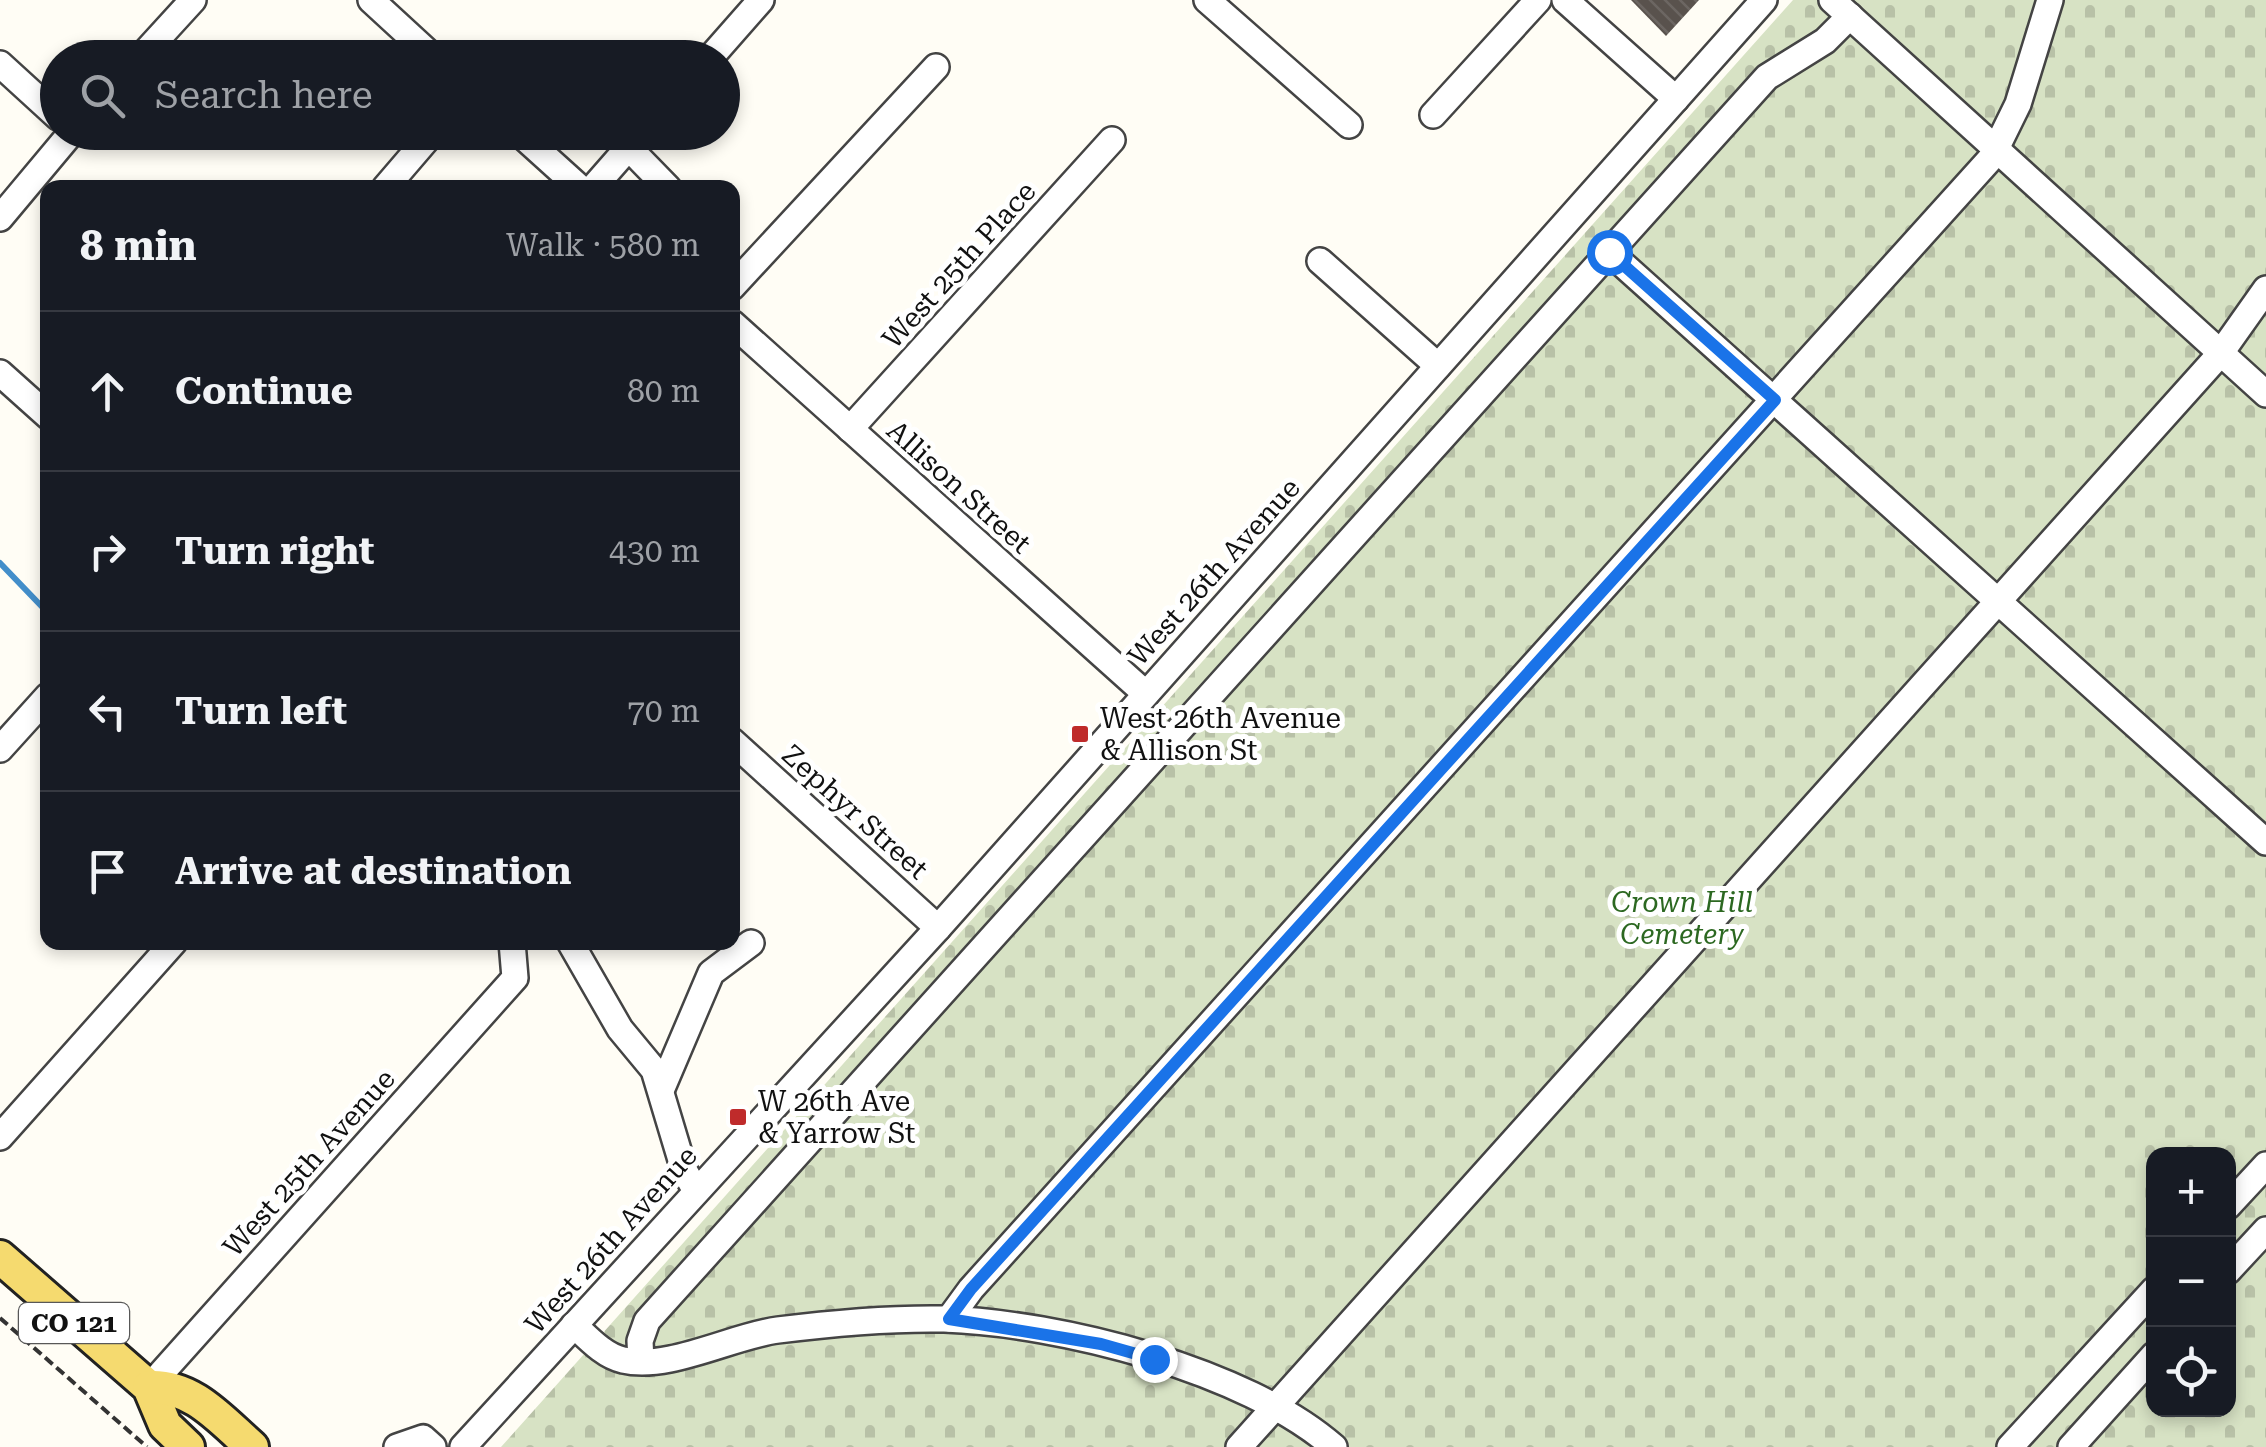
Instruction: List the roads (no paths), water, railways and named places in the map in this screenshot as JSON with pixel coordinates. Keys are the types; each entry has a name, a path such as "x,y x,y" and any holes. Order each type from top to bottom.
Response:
{"main road":[{"name":"CO 121","path":"0,1257 149,1387 165,1425 188,1447"},
{"name":"CO 121","path":"149,1387 166,1386 188,1394 252,1447"}],"street":[{"path":"156,40 193,0"},
{"path":"726,40 761,0"},
{"path":"1207,0 1350,125"},
{"path":"1433,115 1538,0"},
{"path":"1565,0 1676,99"},
{"name":"West 26th Avenue","path":"463,1447 938,928 1764,0"},
{"path":"949,1319 984,1274 1998,149 2018,104 2050,0"},
{"path":"383,4 417,40"},
{"path":"641,1361 640,1341 647,1322 1767,78 1826,41 1841,8 2266,394"},
{"path":"0,64 40,101"},
{"path":"740,278 936,67"},
{"name":"West 25th Place","path":"850,430 1112,140"},
{"path":"0,218 57,150"},
{"path":"392,180 418,150"},
{"path":"538,150 571,180"},
{"path":"601,180 627,150"},
{"path":"643,150 663,180"},
{"path":"1609,252 2266,842"},
{"path":"1320,261 1438,366"},
{"path":"1238,1447 2220,354 2266,288"},
{"name":"Allison Street","path":"740,331 1146,694"},
{"path":"0,373 40,409"},
{"path":"0,749 40,705"},
{"name":"Zephyr Street","path":"740,748 938,928"},
{"path":"662,1088 711,973 751,944"},
{"path":"0,1137 167,950"},
{"name":"West 25th Avenue","path":"149,1387 515,978 513,950"},
{"path":"575,950 620,1029 654,1070 684,1170 696,1192"},
{"path":"2236,1197 2266,1164"},
{"path":"2236,1261 2266,1230"},
{"path":"2010,1447 2146,1299"},
{"path":"574,1325 611,1355 641,1361 710,1349 752,1334 844,1321 949,1319 1101,1344 1204,1374 1277,1405 1334,1447"},
{"path":"2071,1447 2146,1364"},
{"path":"2069,1382 2104,1412"},
{"path":"396,1447 423,1438 433,1447"}],"waterway":[{"path":"0,563 40,605"}],"place":[{"name":"West 26th Avenue & Allison St","path":"1080,734"},
{"name":"W 26th Ave & Yarrow St","path":"738,1117"}],"park label":[{"name":"Crown Hill Cemetery","path":"1682,918"}]}
